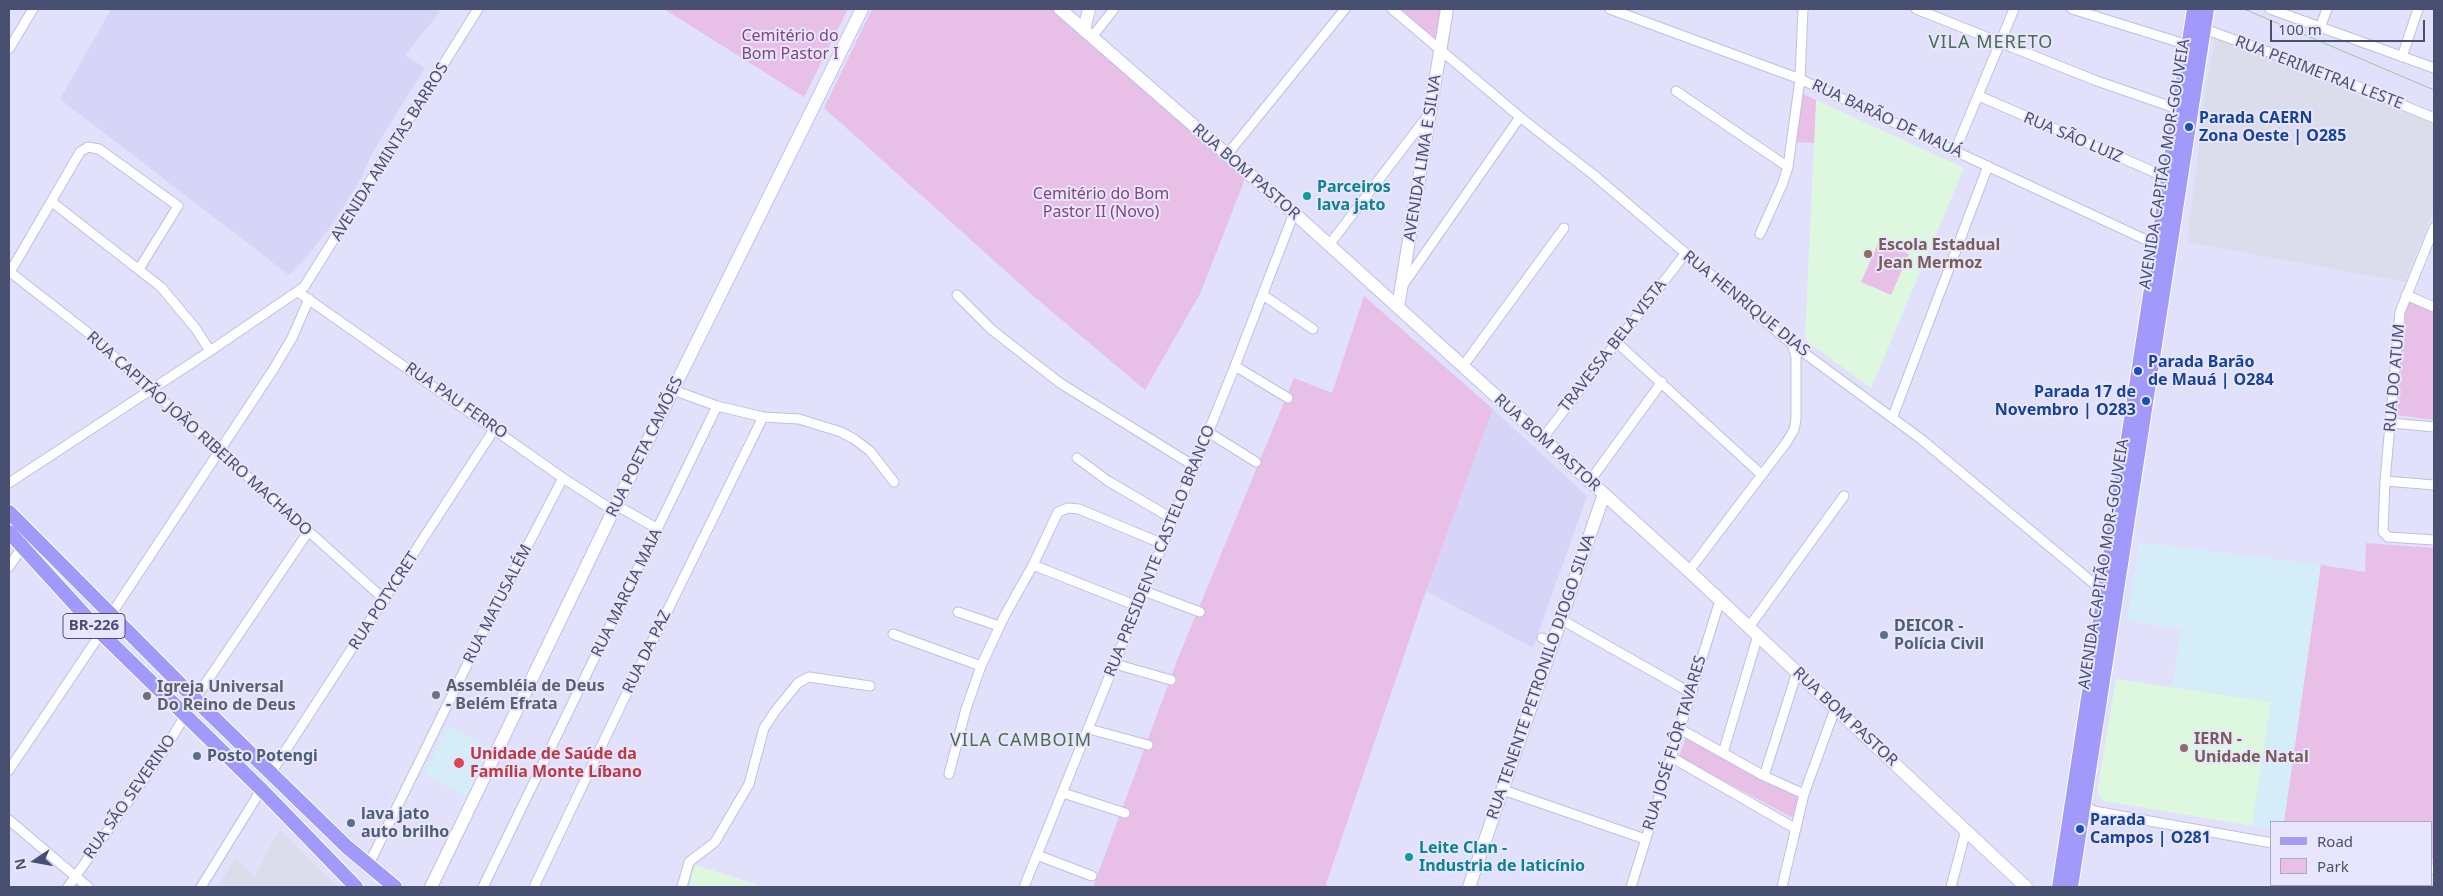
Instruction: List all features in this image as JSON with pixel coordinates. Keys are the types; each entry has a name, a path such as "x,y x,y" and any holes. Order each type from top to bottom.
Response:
{"main road":[{"name":"RUA POETA CAMÕES","path":"431,887 615,508 862,9"},
{"name":"RUA BOM PASTOR","path":"1060,9 1330,245 1689,571 2026,887"},
{"path":"1079,9 1084,30"},
{"path":"1084,30 1089,9"},
{"name":"AVENIDA LIMA E SILVA","path":"1398,307 1447,9"},
{"name":"AVENIDA CAPITÃO MOR-GOUVEIA","path":"2071,887 2083,804 2104,592 2178,109 2187,94 2188,45 2194,9"},
{"name":"AVENIDA CAPITÃO MOR-GOUVEIA","path":"2059,887 2096,681 2187,94 2204,29 2207,9"},
{"name":"RUA TENENTE PETRONILO DIOGO SILVA","path":"1469,887 1604,494"},
{"name":"BR-226","path":"9,512 110,616 271,773 368,866 395,887"},
{"name":"BR-226","path":"9,532 100,633 261,790 356,887"}],"street":[{"path":"9,49 33,9"},
{"name":"AVENIDA AMINTAS BARROS","path":"9,483 298,292 310,281 478,9"},
{"path":"1084,30 1114,9"},
{"path":"1226,156 1345,9"},
{"name":"RUA HENRIQUE DIAS","path":"1392,9 1520,117 1595,176 1792,344 1893,416 2104,592"},
{"name":"RUA BARÃO DE MAUÁ","path":"1610,9 1800,79 2157,245"},
{"path":"1760,234 1782,186 1788,167 1800,79 1803,9"},
{"path":"1916,9 2097,81 2178,109"},
{"path":"1955,151 2014,9"},
{"path":"2072,9 2188,45"},
{"path":"2270,9 2434,68"},
{"path":"2320,28 2327,9"},
{"path":"2402,57 2418,9"},
{"name":"RUA PERIMETRAL LESTE","path":"2204,29 2308,66 2434,118"},
{"path":"1676,91 1788,167"},
{"name":"RUA SÃO LUIZ","path":"1979,96 2168,178"},
{"path":"1330,245 1432,109"},
{"path":"1402,287 1520,117"},
{"path":"10,273 80,152 88,147 99,149 178,206 139,268"},
{"path":"1893,416 1988,166"},
{"path":"52,202 139,268 180,308 210,351"},
{"name":"RUA PRESIDENTE CASTELO BRANCO","path":"1024,887 1235,366 1294,214"},
{"path":"1463,366 1564,228"},
{"name":"RUA DO ATUM","path":"2434,228 2431,247 2406,296 2398,330 2386,481 2384,535 2388,537 2434,540"},
{"name":"TRAVESSA BELA VISTA","path":"1542,439 1615,341 1685,254"},
{"name":"RUA CAPITÃO JOÃO RIBEIRO MACHADO","path":"10,273 87,332 150,391 385,600"},
{"name":"RUA PAU FERRO","path":"298,292 495,428 563,478 615,508 658,529"},
{"path":"956,295 992,330 1060,384 1194,466"},
{"path":"1263,295 1313,329"},
{"path":"2406,296 2434,307"},
{"path":"110,616 219,453 282,354 309,299"},
{"path":"1615,341 1762,475"},
{"path":"1689,571 1794,430 1796,419 1796,356 1792,344"},
{"path":"1235,366 1288,398"},
{"path":"1589,482 1662,382"},
{"path":"673,390 717,406 763,417 791,418 841,432 870,451 894,482"},
{"name":"RUA MARCIA MAIA","path":"483,887 717,406"},
{"name":"RUA DA PAZ","path":"534,887 621,705 763,417"},
{"path":"2391,423 2434,427"},
{"name":"RUA POTYCRET","path":"271,773 495,428"},
{"path":"1208,432 1256,462"},
{"path":"1078,458 1108,481 1173,519"},
{"name":"RUA MATUSALÉM","path":"368,866 494,610 563,478"},
{"path":"2386,481 2434,485"},
{"path":"1723,753 1754,631 1844,496"},
{"path":"949,774 966,709 981,666 999,626 1033,565 1058,512 1068,508 1079,509 1163,544"},
{"name":"RUA SÃO SEVERINO","path":"68,887 186,716 195,699 308,532"},
{"path":"9,567 31,534"},
{"path":"1033,565 1137,606"},
{"path":"1144,591 1200,612"},
{"name":"RUA JOSÉ FLÔR TAVARES","path":"1631,887 1720,600"},
{"path":"958,612 999,626"},
{"path":"1562,620 1691,693"},
{"path":"9,770 100,633"},
{"path":"893,634 981,666"},
{"path":"1542,638 1554,644"},
{"path":"1115,664 1172,680"},
{"path":"1764,776 1797,672"},
{"path":"682,887 689,862 715,842 749,784 764,728 798,683 809,677 870,686"},
{"path":"1782,887 1804,794 1835,709"},
{"path":"1089,729 1148,745"},
{"path":"1680,729 1764,776 1804,794"},
{"path":"1671,757 1796,830"},
{"path":"201,887 261,790"},
{"path":"1502,790 1645,839"},
{"path":"1063,793 1125,813"},
{"path":"2083,804 2094,811 2270,843"},
{"path":"9,820 88,887"},
{"path":"1952,887 1966,830"},
{"path":"1038,855 1092,876"}],"shaded area":[{"path":"111,9 436,9 440,12 405,55 425,68 371,155 361,179 331,226 307,257 289,275 60,99"},
{"path":"2215,36 2434,124 2434,209 2405,282 2187,242 2205,95"},
{"name":"Escola Estadual Jean Mermoz","path":"1816,100 1964,168 1871,388 1805,340"},
{"path":"1493,409 1587,496 1533,648 1426,591"},
{"path":"2139,542 2321,565 2284,821 2270,821 2270,830 2252,826 2271,702 2172,687 2181,629 2127,621"},
{"name":"IERN - Unidade Natal","path":"2116,679 2271,702 2252,826 2103,801 2097,793"},
{"name":"Unidade de Saúde da Família Monte Líbano","path":"448,726 495,750 471,799 424,775"},
{"path":"279,829 337,887 218,887 235,858 255,876"},
{"path":"695,865 765,887 689,887"}],"green space":[{"name":"Cemitério do Bom Pastor I","path":"664,9 848,9 804,97"},
{"name":"Cemitério do Bom Pastor II (Novo)","path":"872,9 1056,9 1245,179 1200,294 1145,390 1030,293 824,108"},
{"path":"1401,9 1441,9 1436,40"},
{"path":"1801,93 1816,100 1814,143 1795,142"},
{"path":"1879,241 1909,254 1891,295 1861,282"},
{"path":"1364,296 1493,409 1426,591 1325,887 1093,887 1178,658 1294,378 1332,393"},
{"path":"2410,302 2434,311 2434,420 2397,415 2406,309"},
{"path":"2366,543 2434,548 2434,859 2433,821 2284,821 2321,565 2365,572"},
{"path":"1686,737 1800,799 1795,819 1679,757"},
{"path":"2433,884 2434,887 2326,887 2433,886"}],"tram line":[{"path":"2244,9 2434,90"}],"place":[{"name":"Parada CAERN Zona Oeste | O285","path":"2189,127"},
{"name":"Parceiros lava jato","path":"1307,196"},
{"name":"Escola Estadual Jean Mermoz","path":"1868,254"},
{"name":"Parada Barão de Mauá | O284","path":"2138,371"},
{"name":"Parada 17 de Novembro | O283","path":"2146,401"},
{"name":"DEICOR - Polícia Civil","path":"1884,635"},
{"name":"Assembléia de Deus - Belém Efrata","path":"436,695"},
{"name":"Igreja Universal Do Reino de Deus","path":"147,696"},
{"name":"IERN - Unidade Natal","path":"2184,748"},
{"name":"Posto Potengi","path":"197,756"},
{"name":"Unidade de Saúde da Família Monte Líbano","path":"459,763"},
{"name":"lava jato auto brilho","path":"351,823"},
{"name":"Parada Campos | O281","path":"2080,829"},
{"name":"Leite Clan - Industria de laticínio","path":"1409,857"}],"district":[{"name":"VILA MERETO","path":"1991,43"},
{"name":"VILA CAMBOIM","path":"1021,741"}]}
